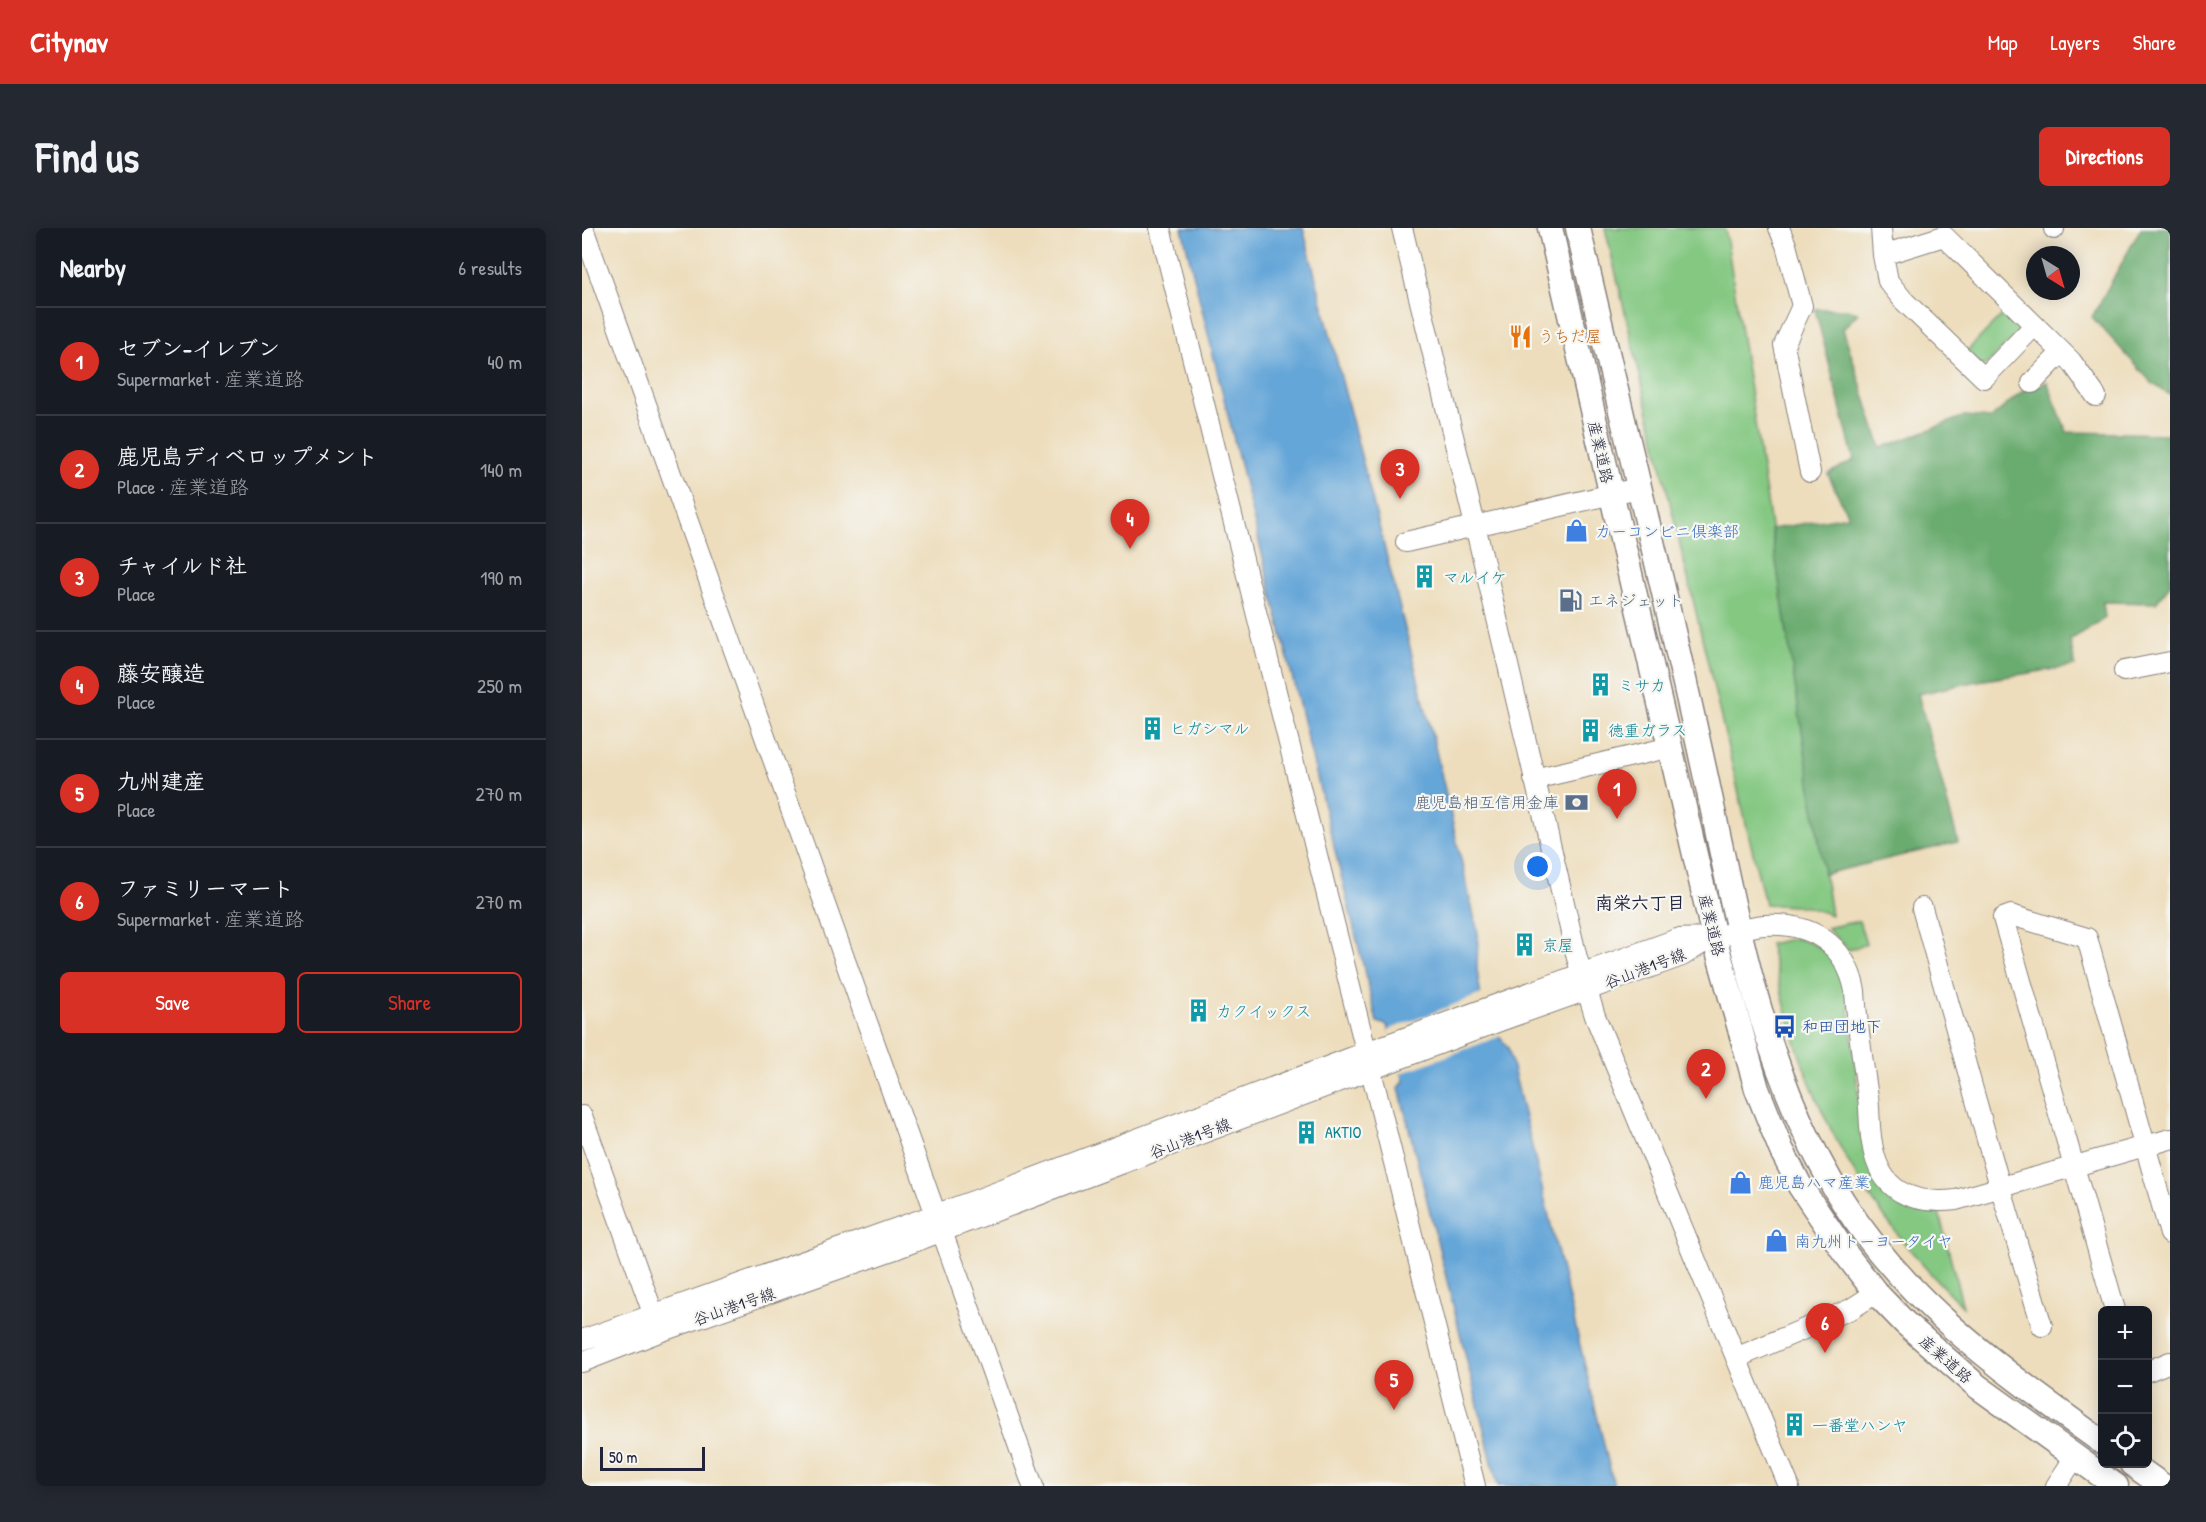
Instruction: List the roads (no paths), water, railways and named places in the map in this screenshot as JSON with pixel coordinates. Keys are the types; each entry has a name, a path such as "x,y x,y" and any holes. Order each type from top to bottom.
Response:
{"main road":[{"name":"産業道路","path":"1550,228 1714,937 1757,1089 1781,1149 1800,1186 1821,1219 1876,1293 1941,1356 1977,1386 2116,1486"},
{"name":"産業道路","path":"1578,228 1703,765 1738,931 1752,986 1784,1084 1822,1166 1843,1202 1892,1269 1922,1300 1987,1356 2098,1438"},
{"path":"2138,1468 2163,1486"}],"street":[{"path":"583,228 1033,1486"},
{"path":"1160,228 1475,1486"},
{"path":"1401,228 1475,525 1573,945 1595,1016 1789,1486"},
{"path":"1779,228 1786,245 1802,306 1784,345 1810,472"},
{"path":"1881,228 1888,281 1904,301 1984,378 2034,326"},
{"path":"1883,255 1944,236 2071,361 2096,396"},
{"path":"2032,383 2062,352"},
{"path":"1406,542 1638,488"},
{"path":"2124,670 2170,662"},
{"path":"1534,779 1671,747"},
{"path":"1922,908 2042,1326"},
{"path":"2114,1306 2003,918 2011,915 2087,938 2170,1234"},
{"name":"谷山港1号線","path":"582,1340 656,1323 938,1223 1498,1012 1585,982 1682,956 1714,937 1762,925 1802,930 1828,941 1844,959 1852,976 1855,991 1872,1142 1879,1168 1897,1190 1914,1198 1934,1202 1956,1200 2170,1139"},
{"path":"582,1116 656,1323"},
{"path":"1736,1358 1851,1309 1876,1293"},
{"name":"谷山港1号線","path":"582,1362 656,1323"},
{"path":"2152,1369 2170,1362"},
{"path":"2056,1486 2075,1458"}],"water":[{"path":"1182,228 1303,228 1433,738 1478,933 1477,969 1484,1019 1508,1047 1614,1486 1498,1486 1399,1088 1404,1081 1387,1025 1377,1022"}],"place":[{"name":"うちだ屋","path":"1520,336"},
{"name":"チャイルド社","path":"1400,499"},
{"name":"カーコンビニ倶楽部","path":"1577,531"},
{"name":"藤安醸造","path":"1130,549"},
{"name":"マルイケ","path":"1425,577"},
{"name":"エネジェット","path":"1570,600"},
{"name":"ミサカ","path":"1600,685"},
{"name":"ヒガシマル","path":"1152,728"},
{"name":"徳重ガラス","path":"1590,730"},
{"name":"鹿児島相互信用金庫","path":"1577,802"},
{"name":"セブン-イレブン","path":"1617,819"},
{"name":"京屋","path":"1524,945"},
{"name":"カクイックス","path":"1198,1011"},
{"name":"和田団地下","path":"1784,1026"},
{"name":"鹿児島ディベロップメント","path":"1706,1099"},
{"name":"AKTIO","path":"1307,1132"},
{"name":"鹿児島ハマ産業","path":"1740,1182"},
{"name":"南九州トーヨータイヤ","path":"1777,1241"},
{"name":"ファミリーマート","path":"1825,1353"},
{"name":"九州建産","path":"1394,1410"},
{"name":"一番堂ハンヤ","path":"1794,1425"}],"district":[{"name":"南栄六丁目","path":"1640,902"}]}
